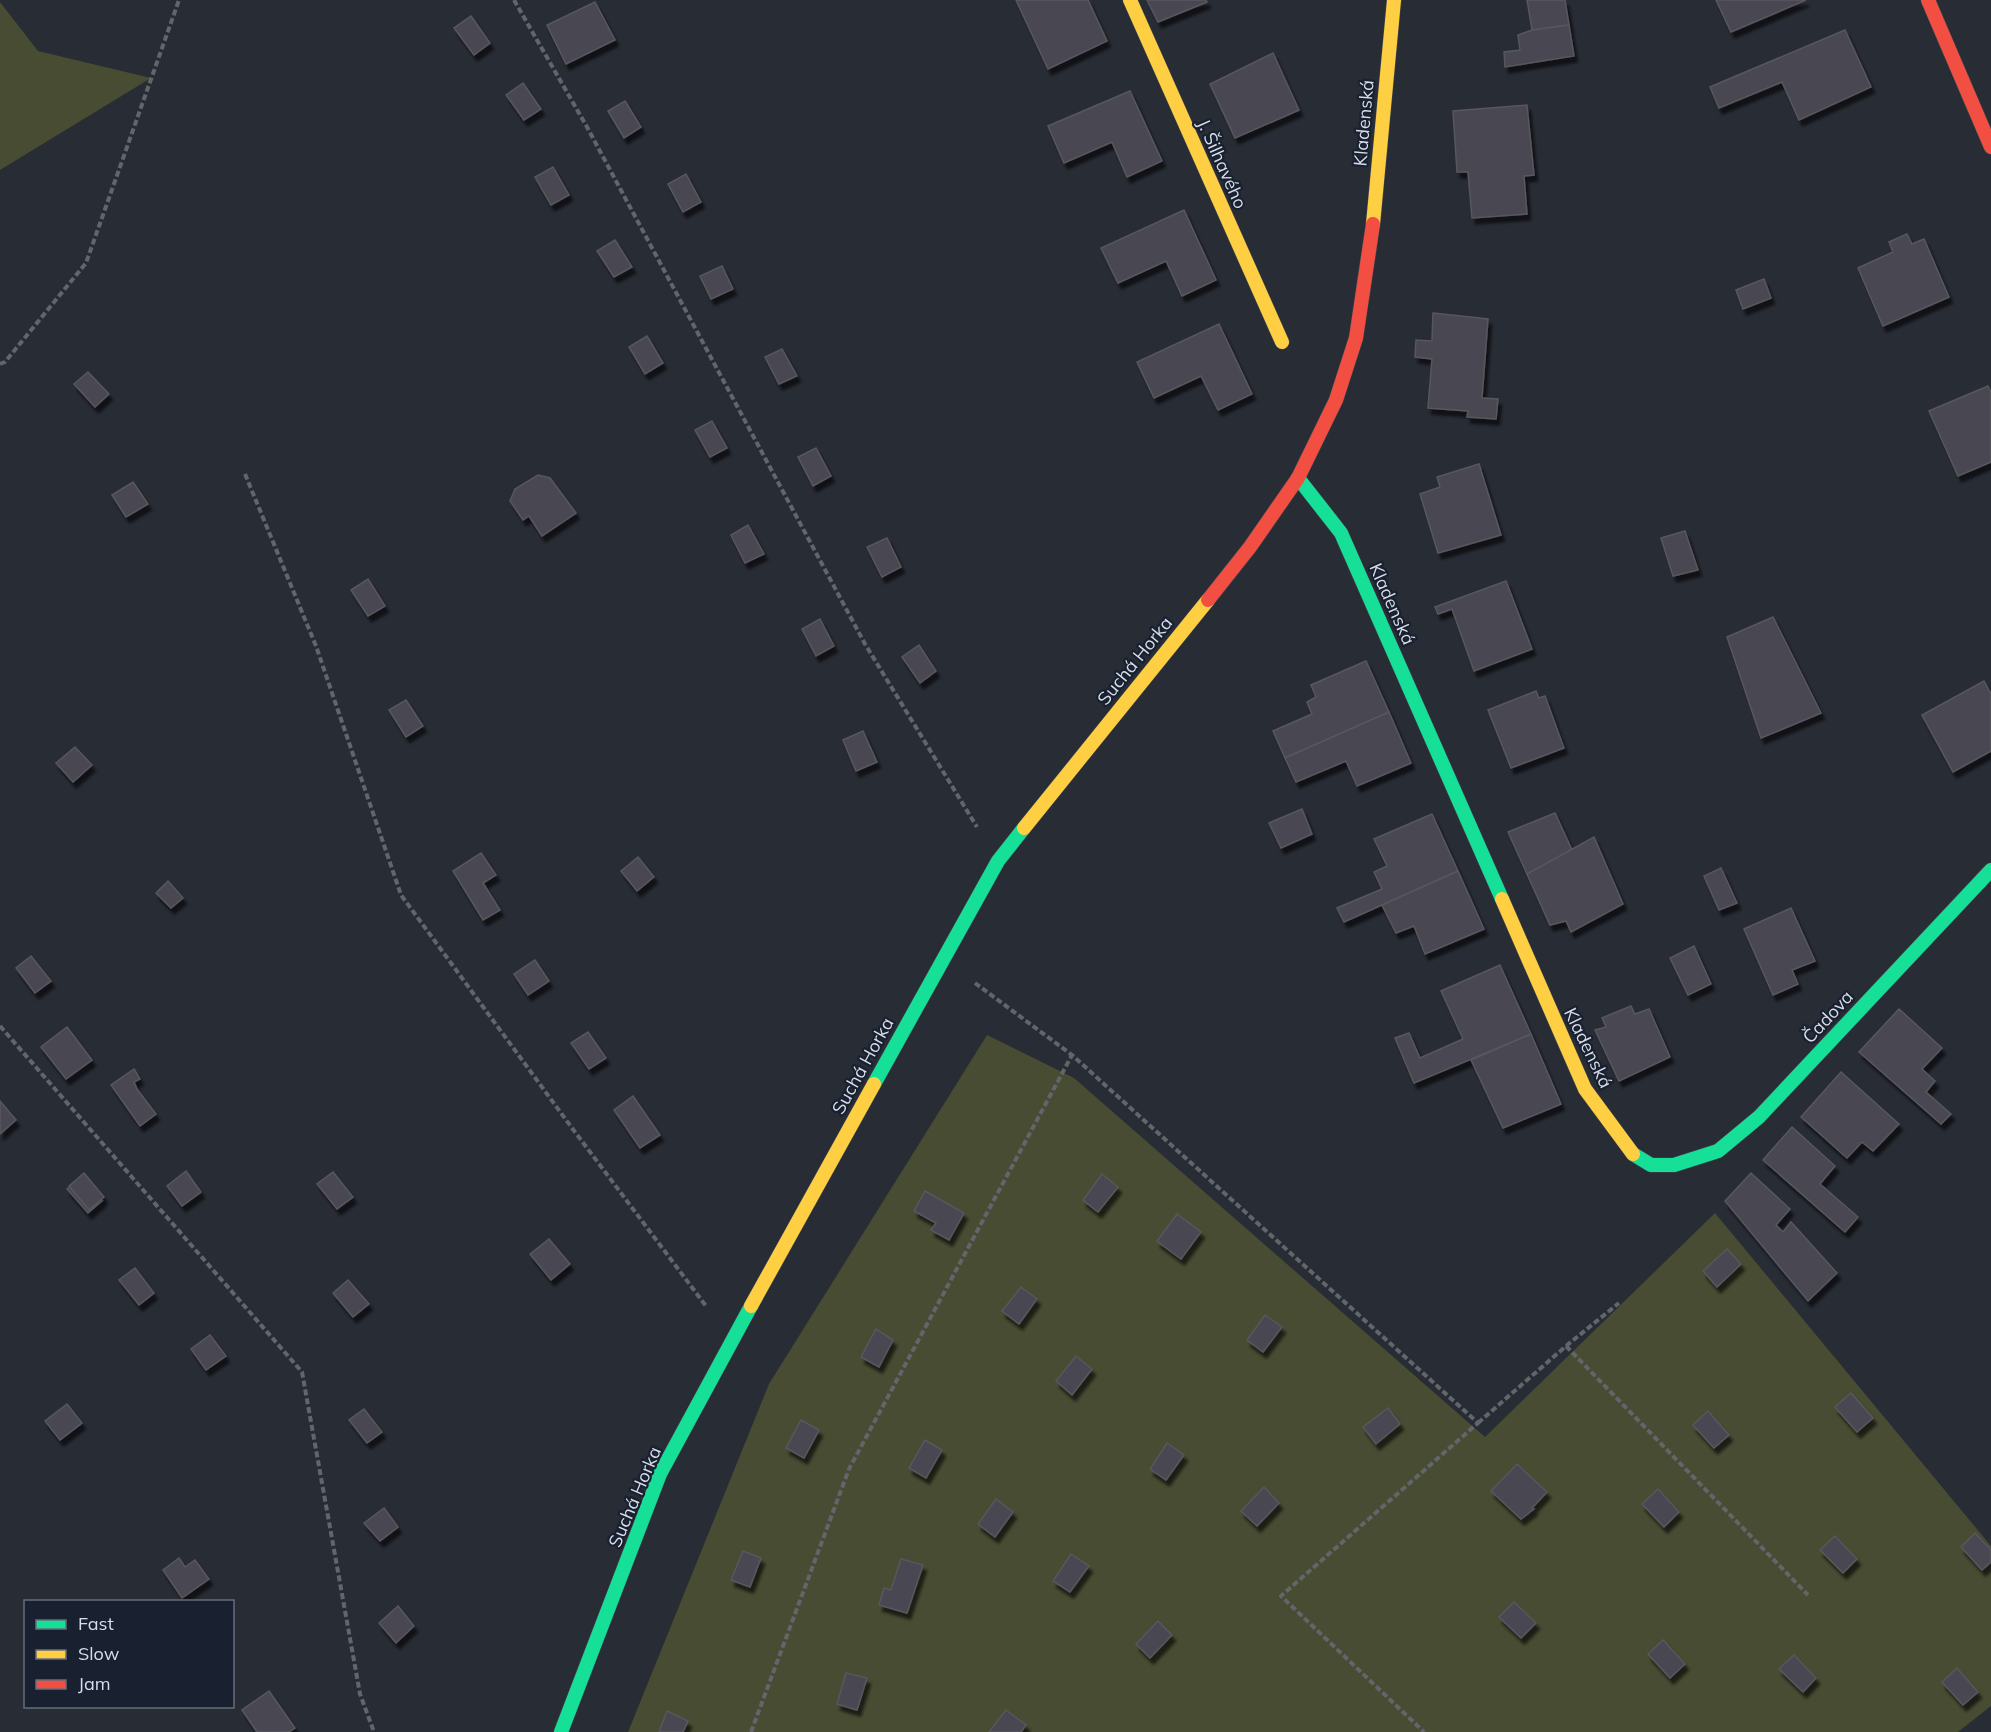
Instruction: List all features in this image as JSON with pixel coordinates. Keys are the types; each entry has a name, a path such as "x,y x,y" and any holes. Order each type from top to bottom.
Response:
{"street":[{"name":"J. Šilhavého","path":"1130,0 1282,342"},
{"name":"Kladenská","path":"1394,0 1374,214 1356,338 1336,400 1298,478 1341,533 1585,1089 1634,1156 1651,1165 1674,1165"},
{"path":"1928,0 1991,147"},
{"name":"Suchá Horka","path":"561,1732 660,1474 998,861 1250,547 1298,478"},
{"name":"Čadova","path":"1674,1165 1718,1151 1759,1117 1991,870"}],"path":[{"path":"0,364 5,362 86,263 179,0"},
{"path":"514,0 587,127 865,644 998,861"},
{"path":"245,474 316,646 401,895 572,1128 732,1340"},
{"path":"943,959 1072,1055 1478,1423"},
{"path":"0,1026 302,1372 360,1694 374,1732"},
{"path":"751,1732 849,1468 1072,1055"},
{"path":"1424,1732 1281,1596 1618,1303"},
{"path":"1566,1346 1808,1595"}],"green space":[{"path":"0,2 38,51 151,78 0,170"},
{"path":"987,1035 1074,1078 1485,1437 1715,1213 1991,1546 1991,1706 1958,1732 628,1732 769,1384"}],"building":[{"path":"1016,0 1088,0 1107,41 1048,69"},
{"path":"1147,0 1206,0 1207,2 1158,22"},
{"path":"1527,0 1565,0 1569,25 1532,30"},
{"path":"1716,0 1806,0 1731,32"},
{"path":"595,2 615,40 566,64 547,25"},
{"path":"471,16 490,43 474,55 454,28"},
{"path":"1569,25 1574,56 1505,67 1504,52 1520,50 1518,35 1532,30"},
{"path":"1845,30 1871,87 1799,120 1782,82 1719,108 1710,87"},
{"path":"1273,53 1299,110 1235,138 1210,84"},
{"path":"523,83 541,109 524,120 506,95"},
{"path":"1130,91 1162,161 1127,177 1112,142 1064,163 1048,126"},
{"path":"625,101 641,127 624,138 608,111"},
{"path":"1527,105 1534,175 1524,176 1527,214 1472,218 1468,172 1457,172 1453,111"},
{"path":"553,167 569,195 551,205 535,177"},
{"path":"686,174 701,202 683,212 668,184"},
{"path":"1184,210 1216,280 1182,296 1166,261 1118,283 1101,248"},
{"path":"1907,234 1912,244 1924,239 1949,297 1883,326 1858,268 1893,252 1889,242"},
{"path":"615,240 632,267 614,277 597,251"},
{"path":"722,266 733,289 711,299 700,276"},
{"path":"1764,279 1771,298 1743,309 1736,290"},
{"path":"1433,313 1488,319 1482,398 1498,399 1496,419 1467,417 1468,411 1428,408 1432,359 1415,357 1416,340 1432,341"},
{"path":"1219,324 1252,394 1218,410 1201,376 1154,398 1137,362"},
{"path":"647,336 663,363 645,374 629,347"},
{"path":"782,349 797,376 779,384 765,357"},
{"path":"88,372 109,394 95,407 74,384"},
{"path":"1988,386 1991,392 1991,462 1958,476 1929,411"},
{"path":"712,421 727,448 710,457 695,430"},
{"path":"816,448 831,476 813,486 798,457"},
{"path":"1479,464 1501,535 1438,553 1420,494 1440,487 1437,477"},
{"path":"538,475 550,478 576,513 542,536 529,516 523,520 510,501 515,489"},
{"path":"133,482 148,504 126,517 112,495"},
{"path":"748,525 764,554 745,563 731,535"},
{"path":"1685,531 1698,570 1673,576 1661,538"},
{"path":"887,538 901,567 882,577 867,547"},
{"path":"368,579 385,606 368,616 351,590"},
{"path":"1506,581 1532,649 1474,671 1452,609 1438,614 1435,607"},
{"path":"1773,617 1821,713 1761,738 1727,637"},
{"path":"820,619 834,646 816,656 802,629"},
{"path":"919,645 936,671 920,683 902,657"},
{"path":"1366,661 1389,712 1285,758 1273,731 1312,714 1307,702 1316,697 1311,685"},
{"path":"1984,681 1991,694 1991,751 1953,772 1922,715"},
{"path":"1536,691 1539,698 1545,696 1564,748 1511,768 1488,710"},
{"path":"406,700 423,726 406,737 389,710"},
{"path":"1389,712 1411,763 1357,786 1346,761 1296,782 1285,758"},
{"path":"863,731 877,762 856,771 843,740"},
{"path":"75,747 92,765 73,782 56,763"},
{"path":"1302,809 1312,834 1281,848 1269,823"},
{"path":"1555,813 1572,850 1527,874 1508,832"},
{"path":"1432,814 1458,871 1344,922 1337,908 1382,889 1374,872 1387,866 1374,839"},
{"path":"1594,837 1623,904 1571,932 1566,921 1550,925 1527,874"},
{"path":"481,853 496,875 483,883 500,910 483,920 453,871"},
{"path":"638,857 654,877 637,891 621,871"},
{"path":"1721,868 1737,903 1719,910 1704,876"},
{"path":"1458,871 1484,929 1425,954 1414,926 1396,933 1382,905"},
{"path":"168,881 183,898 171,908 156,893"},
{"path":"1791,908 1815,961 1792,970 1798,984 1773,995 1744,929"},
{"path":"1694,946 1711,984 1688,995 1670,958"},
{"path":"31,956 51,981 35,993 16,968"},
{"path":"535,960 549,981 528,995 514,974"},
{"path":"1500,965 1531,1034 1414,1083 1395,1038 1409,1033 1420,1058 1463,1039 1441,991"},
{"path":"1631,1006 1635,1014 1649,1009 1670,1057 1619,1081 1595,1030 1606,1027 1602,1018"},
{"path":"1899,1009 1942,1048 1922,1069 1935,1081 1926,1092 1951,1114 1941,1124 1859,1052"},
{"path":"67,1027 92,1060 66,1079 41,1047"},
{"path":"588,1032 606,1058 589,1069 571,1043"},
{"path":"1531,1034 1561,1104 1503,1128 1471,1060"},
{"path":"134,1069 140,1079 134,1082 137,1089 156,1114 140,1126 111,1085"},
{"path":"1841,1072 1899,1124 1873,1151 1862,1142 1847,1158 1801,1117"},
{"path":"633,1096 660,1135 640,1148 614,1110"},
{"path":"0,1101 16,1120 0,1134"},
{"path":"1792,1127 1835,1166 1820,1184 1858,1217 1845,1232 1763,1160"},
{"path":"186,1171 201,1192 182,1206 167,1186"},
{"path":"333,1172 353,1197 337,1209 317,1184"},
{"path":"84,1173 104,1197 89,1210 69,1186"},
{"path":"1751,1173 1790,1209 1776,1225 1783,1232 1791,1222 1837,1273 1808,1301 1725,1201"},
{"path":"1102,1174 1118,1187 1098,1212 1083,1200"},
{"path":"70,1187 89,1210 103,1200 88,1213 67,1189"},
{"path":"925,1191 964,1213 949,1240 931,1230 936,1223 914,1211"},
{"path":"1177,1214 1201,1232 1181,1259 1157,1241"},
{"path":"549,1239 570,1264 551,1280 530,1254"},
{"path":"1727,1249 1741,1264 1717,1287 1703,1271"},
{"path":"135,1268 154,1293 139,1305 119,1280"},
{"path":"348,1280 369,1304 353,1317 333,1293"},
{"path":"1021,1287 1037,1299 1019,1324 1002,1311"},
{"path":"1265,1315 1282,1327 1263,1352 1247,1340"},
{"path":"876,1329 893,1340 879,1367 861,1357"},
{"path":"210,1335 226,1356 206,1370 191,1349"},
{"path":"1076,1356 1092,1369 1072,1395 1056,1381"},
{"path":"1851,1393 1873,1418 1857,1432 1835,1407"},
{"path":"67,1404 82,1423 60,1440 45,1421"},
{"path":"1388,1408 1400,1424 1376,1444 1363,1427"},
{"path":"364,1409 382,1432 367,1443 349,1420"},
{"path":"1708,1411 1729,1435 1714,1448 1693,1425"},
{"path":"801,1420 819,1430 804,1458 786,1448"},
{"path":"925,1440 942,1450 926,1478 909,1468"},
{"path":"1167,1443 1184,1455 1166,1480 1150,1469"},
{"path":"1517,1464 1547,1492 1532,1508 1534,1509 1521,1519 1491,1491"},
{"path":"1264,1487 1279,1503 1257,1526 1241,1511"},
{"path":"1658,1489 1679,1512 1664,1527 1642,1504"},
{"path":"996,1499 1013,1512 995,1537 978,1524"},
{"path":"384,1508 398,1527 380,1541 364,1523"},
{"path":"1975,1533 1991,1550 1991,1562 1982,1570 1961,1547"},
{"path":"1835,1536 1857,1559 1843,1573 1820,1550"},
{"path":"743,1551 761,1558 750,1587 731,1580"},
{"path":"1071,1554 1089,1566 1070,1592 1053,1581"},
{"path":"179,1558 185,1567 195,1560 209,1579 182,1598 163,1570"},
{"path":"901,1559 923,1565 907,1613 879,1605 884,1588 891,1590"},
{"path":"1514,1602 1536,1623 1521,1638 1499,1617"},
{"path":"398,1606 414,1626 396,1643 379,1623"},
{"path":"1158,1621 1172,1635 1150,1658 1136,1644"},
{"path":"1663,1640 1685,1664 1670,1678 1648,1654"},
{"path":"1794,1655 1816,1678 1803,1692 1779,1669"},
{"path":"1957,1668 1978,1692 1963,1705 1942,1682"},
{"path":"846,1673 867,1678 857,1710 837,1704"},
{"path":"269,1691 295,1728 289,1732 257,1732 242,1710"},
{"path":"1006,1710 1026,1725 1021,1732 989,1732"},
{"path":"667,1711 688,1721 683,1732 659,1732"}],"traffic: fast":[{"path":"1298,478 1341,533 1502,899"},
{"path":"874,1084 998,861 1024,828"},
{"path":"1633,1154 1651,1165 1674,1165 1718,1151 1759,1117 1991,870"},
{"path":"561,1732 660,1474 751,1306"}],"traffic: slow":[{"path":"1130,0 1282,342"},
{"path":"1373,224 1394,0"},
{"path":"1024,828 1208,600"},
{"path":"1502,899 1585,1089 1633,1154"},
{"path":"751,1306 874,1084"}],"traffic: jam":[{"path":"1928,0 1991,147"},
{"path":"1208,600 1250,547 1298,478 1336,400 1356,338 1373,224"}]}
